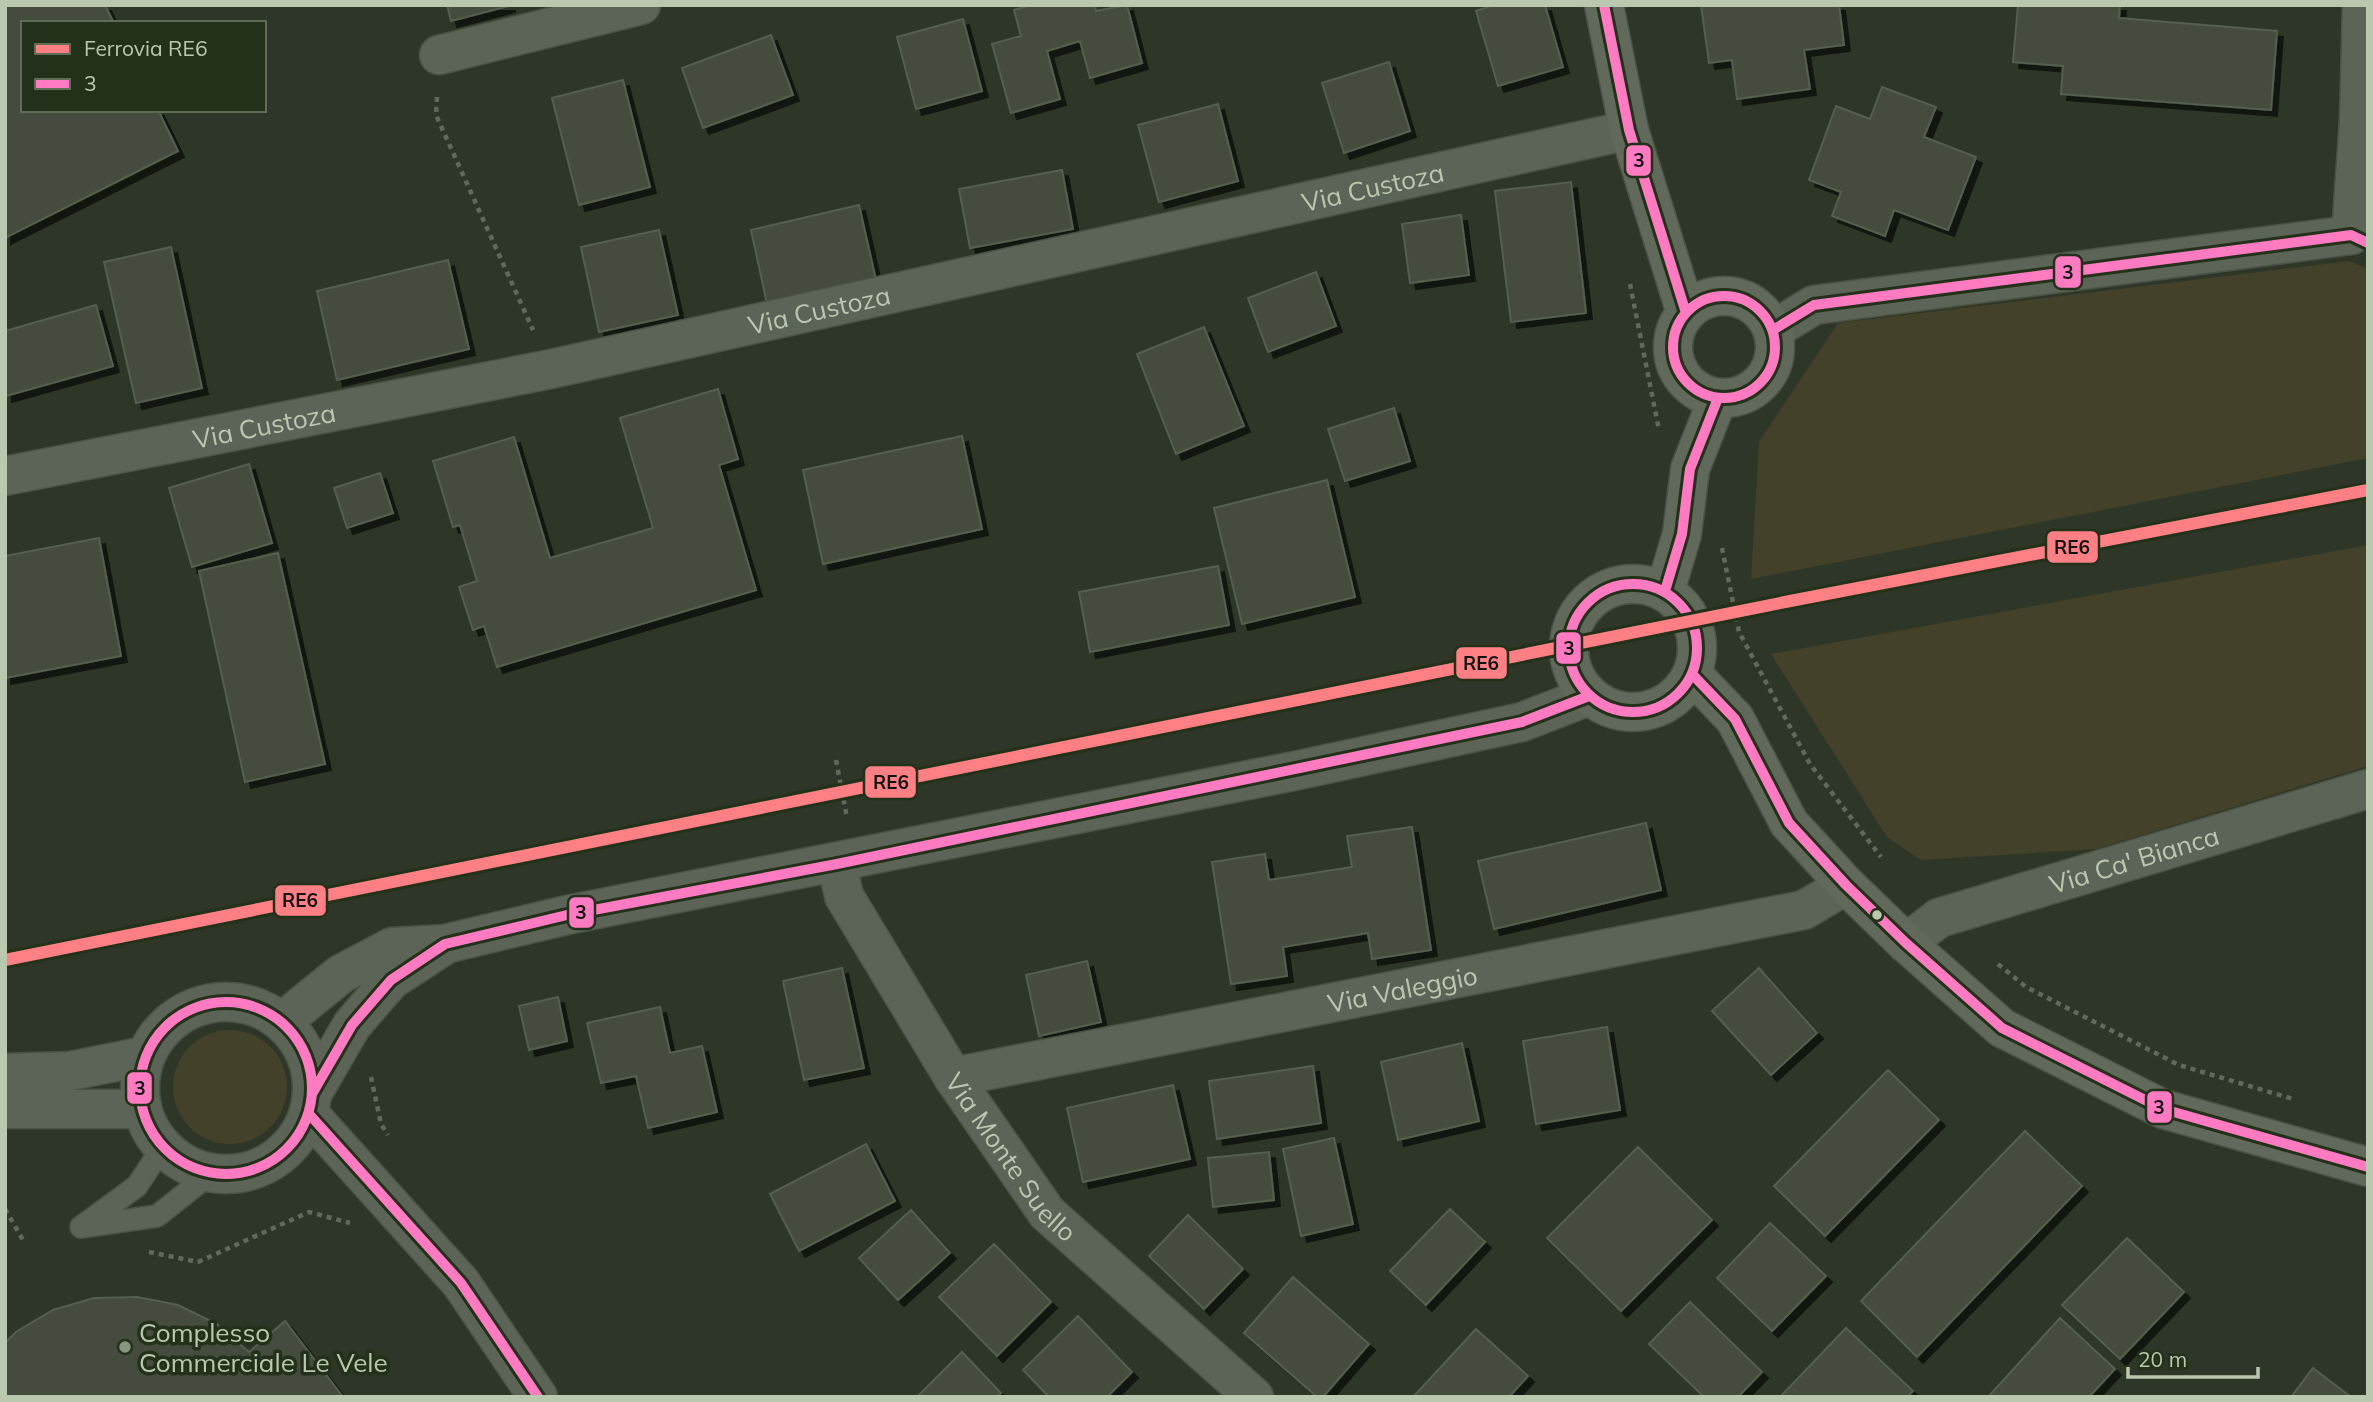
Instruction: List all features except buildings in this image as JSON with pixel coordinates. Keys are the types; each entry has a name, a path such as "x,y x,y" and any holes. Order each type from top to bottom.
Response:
{"street":[{"path":"439,55 580,12 641,5"},
{"path":"1604,5 1629,130 1686,313"},
{"path":"1773,330 1814,305 2359,239 2362,5"},
{"name":"Via Custoza","path":"5,476 551,369 1629,130"},
{"path":"1717,297 1734,297 1750,303 1764,314 1773,330 1776,348 1772,366 1762,382 1747,393 1733,398 1718,398 1696,389 1679,372 1674,358 1673,341 1686,313 1700,302 1717,297"},
{"path":"1665,591 1682,534 1690,469 1718,398"},
{"path":"1641,584 1665,591 1683,607 1694,627 1698,651 1692,674 1678,694 1658,708 1634,713 1609,709 1589,696 1571,670 1568,639 1577,615 1594,597 1616,585 1641,584"},
{"path":"1692,674 1735,719 1789,823 1846,885 1906,943 2002,1028 2163,1109 2368,1167"},
{"path":"283,1021 341,974 392,947 445,944 567,915 1286,773 1522,722 1589,696"},
{"name":"Via Ca' Bianca","path":"1906,943 1940,918 2368,789"},
{"name":"Via Monte Suello","path":"846,861 844,896 953,1077 1047,1213 1254,1397"},
{"name":"Via Valeggio","path":"953,1077 1804,910 1846,885"},
{"path":"445,944 391,980 352,1025 311,1104 298,1137 281,1155 260,1168 236,1175 211,1174 184,1165 162,1148 149,1130 141,1109 145,1056 159,1032 179,1014 205,1003 232,1001 259,1007 283,1021 300,1042 310,1068 311,1104 397,1210 461,1283 538,1397"},
{"path":"5,1073 70,1070 145,1056"},
{"path":"5,1102 70,1070"},
{"path":"5,1109 141,1109"}],"lane":[{"path":"162,1148 136,1186 81,1227 157,1216 211,1174"}],"path":[{"path":"439,55 436,115 551,369"},
{"path":"1628,272 1660,435"},
{"path":"1720,536 1740,632 1810,764 1886,864"},
{"path":"836,760 846,861"},
{"path":"1994,961 2026,987 2179,1065 2305,1102"},
{"path":"370,1069 381,1124 395,1145"},
{"path":"5,1209 23,1240"},
{"path":"143,1249 198,1262 309,1212 350,1223 368,1235 397,1210"}],"shaded area":[{"path":"2349,261 2368,269 2368,458 1751,579 1759,442 1838,323"},
{"path":"2368,545 2368,766 2096,849 1921,860 1887,837 1771,654"},
{"path":"230,1030 252,1035 270,1047 282,1065 287,1087 282,1109 270,1127 252,1139 230,1144 208,1139 190,1127 178,1109 173,1087 178,1065 190,1047 208,1035"}],"rail line":[{"name":"RE6","path":"5,960 1785,602 2368,490"}],"transit line":[{"name":"3","path":"1604,5 1629,130 1686,313"},
{"name":"3","path":"1773,330 1814,305 2351,235 2368,243"},
{"name":"3","path":"1724,296 1743,300 1760,311 1771,328 1775,347 1771,366 1760,383 1743,394 1724,398 1705,394 1688,383 1677,366 1673,347 1677,328 1688,311 1705,300 1724,296"},
{"name":"3","path":"1665,591 1682,534 1690,469 1718,398"},
{"name":"3","path":"1633,584 1658,589 1678,603 1692,623 1697,648 1692,673 1678,693 1658,707 1633,712 1608,707 1588,693 1574,673 1569,648 1574,623 1588,603 1608,589 1633,584"},
{"name":"3","path":"1692,674 1735,719 1789,823 1846,885 1906,943 2002,1028 2163,1109 2368,1167"},
{"name":"3","path":"312,1094 352,1025 391,980 445,944 567,915 837,864 1522,722 1589,696"},
{"name":"3","path":"226,1002 259,1008 287,1027 306,1055 312,1088 306,1121 287,1149 259,1168 226,1174 193,1168 165,1149 146,1121 140,1088 146,1055 165,1027 193,1008 226,1002"},
{"name":"3","path":"309,1114 461,1283 538,1397"}],"place":[{"name":"Complesso Commerciale Le Vele","path":"125,1347"}]}
